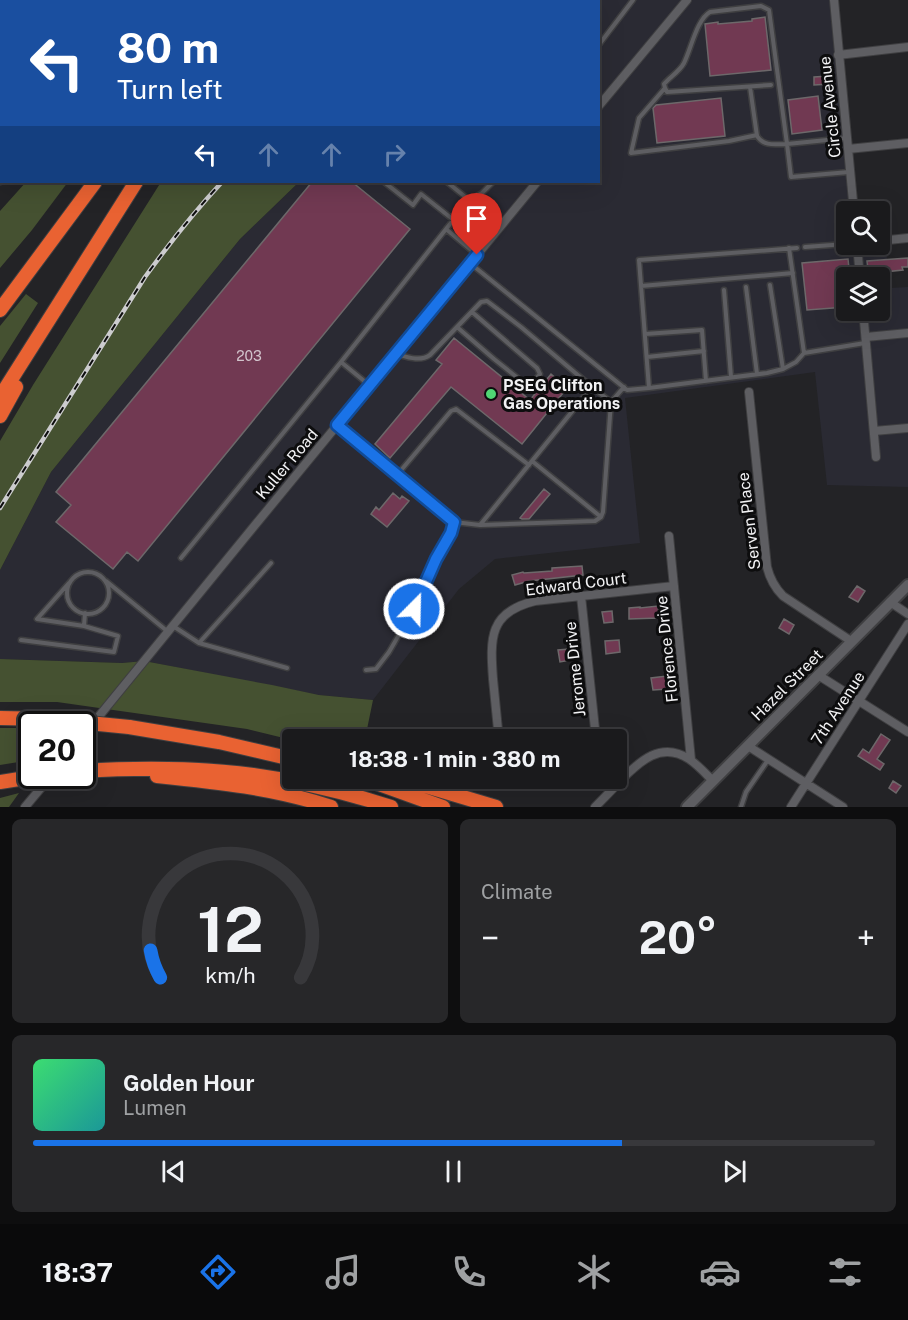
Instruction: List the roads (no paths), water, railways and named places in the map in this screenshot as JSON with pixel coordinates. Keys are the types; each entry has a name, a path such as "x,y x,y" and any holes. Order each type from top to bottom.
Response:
{"highway":[{"path":"0,294 93,183"},
{"path":"0,310 93,183"},
{"path":"0,397 135,183"},
{"path":"0,416 81,270"},
{"path":"0,718 48,719 129,727 282,755"},
{"path":"96,770 196,769 252,774 329,789 391,807"},
{"path":"105,770 249,787 331,807"},
{"path":"0,782 18,778"},
{"path":"393,789 443,807"},
{"path":"436,789 496,807"}],"street":[{"path":"600,105 687,0"},
{"name":"Circle Avenue","path":"834,0 853,201"},
{"path":"838,55 908,47"},
{"path":"848,150 908,143"},
{"name":"Kuller Road","path":"96,720 536,183"},
{"path":"890,240 908,238"},
{"path":"864,321 876,457"},
{"path":"866,340 908,333"},
{"name":"Serven Place","path":"749,392 769,576 783,596 851,641"},
{"path":"874,431 908,428"},
{"name":"Florence Drive","path":"669,536 692,760"},
{"name":"Hazel Street","path":"687,807 908,585"},
{"name":"Edward Court","path":"498,729 491,648 495,629 509,611 535,601 674,586"},
{"name":"Jerome Drive","path":"581,596 595,729"},
{"path":"890,602 908,614"},
{"name":"7th Avenue","path":"791,807 908,624"},
{"path":"818,675 908,732"},
{"path":"748,746 843,807"},
{"path":"627,774 639,762 651,755 671,752 692,760 713,781"},
{"path":"25,807 40,789"},
{"path":"595,807 612,789"}],"lane":[{"path":"600,43 633,0"},
{"path":"757,135 729,141 631,153 639,118 664,88 664,84 683,65 705,15 710,12 762,6 769,10 790,177 850,172"},
{"path":"664,88 667,92 771,86"},
{"path":"750,87 757,135 760,141 766,144 787,144 847,138"},
{"path":"385,183 413,205 421,194 485,245"},
{"path":"448,183 469,200"},
{"path":"181,558 341,362 469,200 482,193 492,183"},
{"path":"446,229 477,255"},
{"path":"805,247 836,245"},
{"path":"789,248 804,353"},
{"path":"649,388 639,260 797,248"},
{"path":"470,264 627,390 783,369 796,362 804,353 866,340"},
{"path":"641,286 793,273"},
{"path":"770,285 783,369"},
{"path":"746,287 757,374"},
{"path":"724,290 731,377"},
{"path":"396,354 425,359 481,302 487,301 611,402"},
{"path":"457,327 530,386 540,374 537,368 472,312"},
{"path":"645,334 702,330 706,381"},
{"path":"647,357 704,351"},
{"path":"341,362 370,385"},
{"path":"480,525 592,387"},
{"path":"337,425 454,522 480,525 595,521 601,517 603,512 611,402 624,387"},
{"path":"397,475 451,411 456,409 601,517"},
{"path":"366,670 376,669 414,609 436,559 451,533 454,522"},
{"path":"199,643 271,563"},
{"path":"21,640 114,652 118,636 84,626 37,620 73,578 85,572 91,572 98,574 170,629 199,643 287,668"},
{"path":"73,578 67,590 70,604 85,613 95,613 102,609 109,597 109,589 103,578"},
{"path":"84,626 85,613"},
{"path":"741,807 746,792 769,759"}],"railway":[{"path":"0,508 145,277 182,228 221,183"}],"place":[{"name":"PSEG Clifton Gas Operations","path":"491,394"}]}
